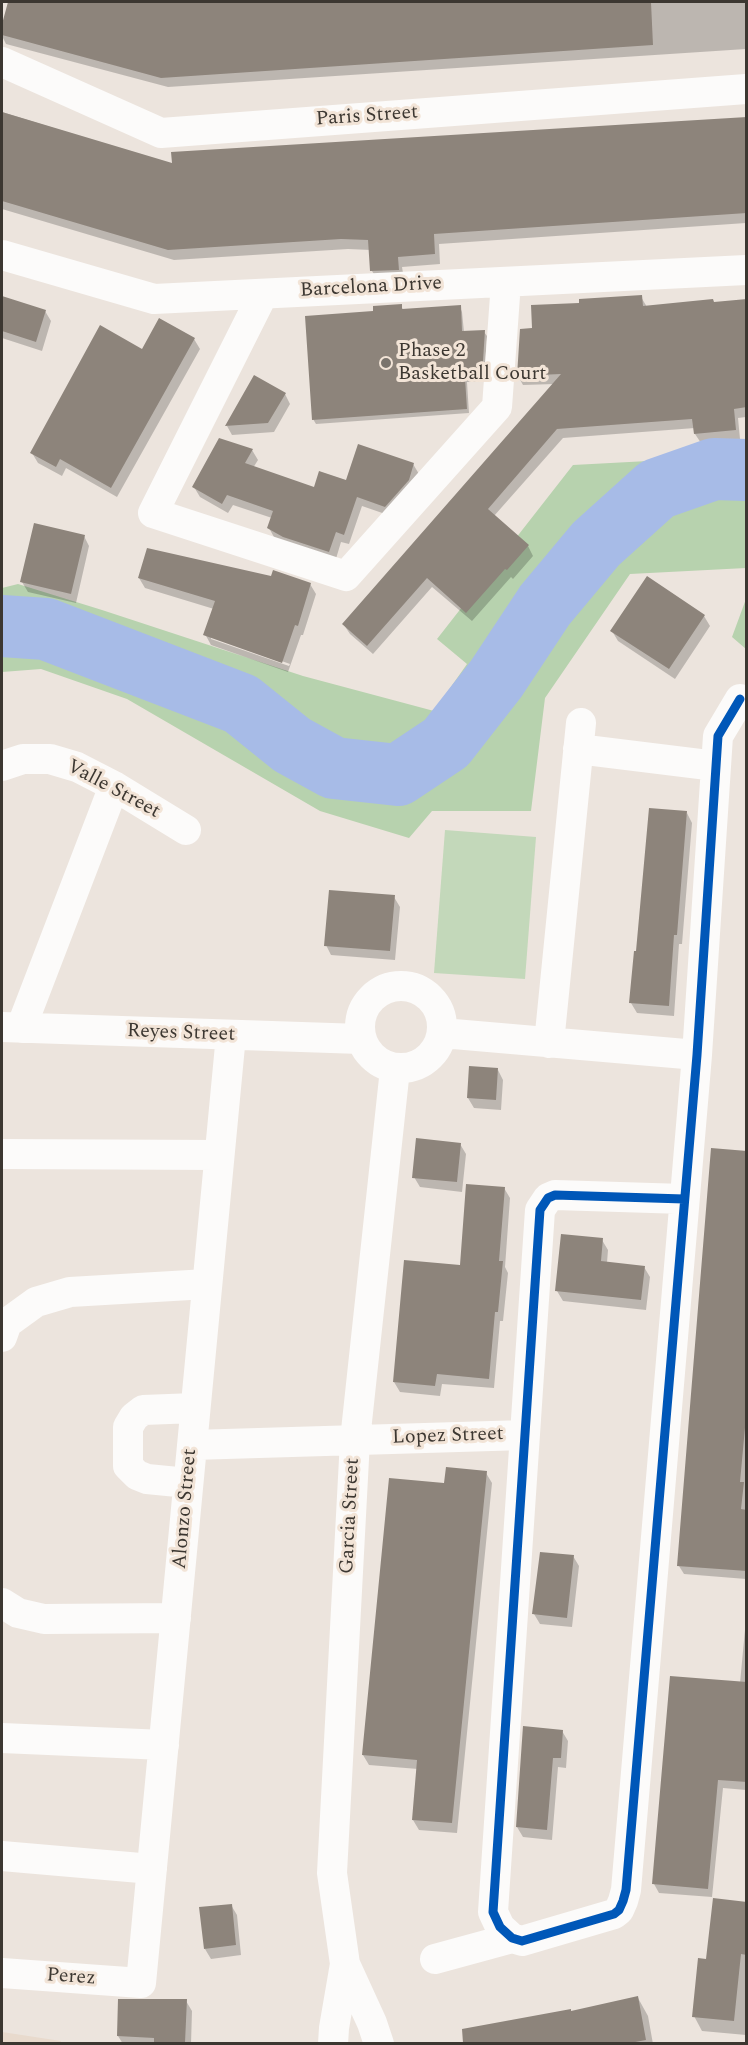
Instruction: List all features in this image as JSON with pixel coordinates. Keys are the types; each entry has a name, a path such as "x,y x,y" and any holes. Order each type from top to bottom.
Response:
{"street":[{"name":"Paris Street","path":"2,62 161,133 747,89"},
{"name":"Barcelona Drive","path":"2,255 154,299 747,270"},
{"path":"263,294 153,513 346,576 497,407 506,282"},
{"path":"684,1199 555,1195 543,1203 540,1210 493,1912 501,1927 512,1938 522,1941 609,1917 619,1910 624,1901 697,1054 718,736 740,699"},
{"path":"549,1043 579,736 716,765"},
{"name":"Valle Street","path":"2,766 22,759 50,759 77,767 114,786 186,830"},
{"path":"11,1028 114,786"},
{"path":"406,986 422,991 434,1002 441,1017 442,1033 438,1046 426,1060 408,1069 395,1069 384,1066 374,1059 361,1040 360,1023 364,1007 375,995 390,987 406,986"},
{"name":"Reyes Street","path":"11,1028 361,1040"},
{"path":"442,1033 697,1054"},
{"name":"Alonzo Street","path":"141,1983 231,1035"},
{"name":"Garcia Street","path":"379,2043 372,2022 345,1964 332,1873 355,1440 395,1069"},
{"path":"2,1154 219,1155"},
{"path":"2,1337 7,1323 36,1302 70,1292 207,1284"},
{"path":"188,1484 147,1479 137,1475 128,1466 128,1427 134,1417 143,1410 195,1408"},
{"name":"Lopez Street","path":"192,1445 525,1435"},
{"path":"2,1603 18,1613 44,1619 176,1618"},
{"path":"2,1737 164,1745"},
{"path":"2,1856 152,1869"},
{"path":"435,1959 512,1938"},
{"name":"Garcia Street","path":"333,2043 345,1964"},
{"name":"Perez","path":"2,1973 141,1983"}],"shaded area":[{"path":"2,2032 61,2041 60,2043 2,2043"}],"green space":[{"path":"723,457 746,459 746,568 630,574 545,698 531,811 432,811 409,838 320,811 127,699 41,669 2,672 2,588 18,584 303,676 434,711 467,664 437,639 573,465"},
{"path":"746,599 746,649 732,637"},
{"path":"445,830 536,837 525,979 434,973"}],"building":[{"path":"8,2 651,2 653,45 161,78 2,35 2,24"},
{"path":"2,112 172,163 171,152 747,117 747,213 434,234 435,254 398,257 399,270 370,271 368,240 341,239 168,250 2,201"},
{"path":"642,295 643,306 713,299 714,302 747,299 747,407 734,409 736,430 694,434 692,419 557,429 488,509 529,545 466,613 427,578 367,646 342,624 561,374 517,376 520,329 532,328 531,305 579,303 579,299"},
{"path":"2,296 46,310 36,342 2,331"},
{"name":"Phase 2 Basketball Court","path":"402,304 402,309 461,305 462,331 485,330 482,377 465,378 467,409 312,420 305,316 373,311 373,306"},
{"path":"159,318 195,338 111,488 60,459 56,467 30,453 100,325 142,349"},
{"path":"254,375 286,393 268,423 225,426"},
{"path":"219,438 253,449 245,463 314,487 319,471 346,480 358,444 414,463 409,480 385,507 357,497 344,535 336,532 329,552 283,537 267,528 273,511 227,495 222,504 192,487"},
{"path":"34,523 85,535 71,594 20,582"},
{"path":"147,548 271,576 273,570 311,583 298,626 295,625 282,663 203,635 215,601 138,578"},
{"path":"647,576 705,615 669,669 610,631"},
{"path":"649,808 687,811 669,1006 629,1003"},
{"path":"329,890 395,895 390,951 324,946"},
{"path":"469,1066 498,1068 496,1100 467,1098"},
{"path":"416,1138 461,1143 457,1182 412,1178"},
{"path":"711,1148 747,1151 747,1406 740,1482 744,1482 741,1509 747,1510 747,1571 677,1566"},
{"path":"466,1184 505,1187 499,1261 503,1261 498,1312 495,1312 489,1379 437,1374 435,1386 393,1382 404,1260 460,1265"},
{"path":"561,1234 603,1238 601,1261 645,1266 641,1300 555,1291"},
{"path":"446,1467 487,1471 452,1823 412,1820 417,1760 362,1755 389,1478 444,1483"},
{"path":"540,1552 574,1555 567,1618 532,1614"},
{"path":"670,1676 747,1682 747,1782 718,1780 708,1889 652,1884"},
{"path":"523,1726 563,1730 561,1758 553,1758 547,1830 516,1827"},
{"path":"713,1898 747,1902 747,1955 741,1954 734,2021 692,2017 698,1958 706,1959"},
{"path":"232,1904 236,1945 204,1949 199,1907"},
{"path":"638,1996 646,2040 630,2043 463,2043 462,2029 571,2009 571,2011"},
{"path":"118,1999 187,1999 185,2043 154,2043 154,2038 117,2036"}],"waterway":[{"path":"2,626 46,629 241,704 292,745 334,768 398,775 446,743 496,679 545,605 596,544 657,489 714,469 746,470"}],"cycle path":[{"path":"684,1199 555,1195 548,1198 540,1210 493,1912 500,1927 512,1938 522,1941 614,1914 619,1910 626,1890 697,1055 718,736 740,699"}],"place":[{"name":"Phase 2 Basketball Court","path":"386,363"}]}
